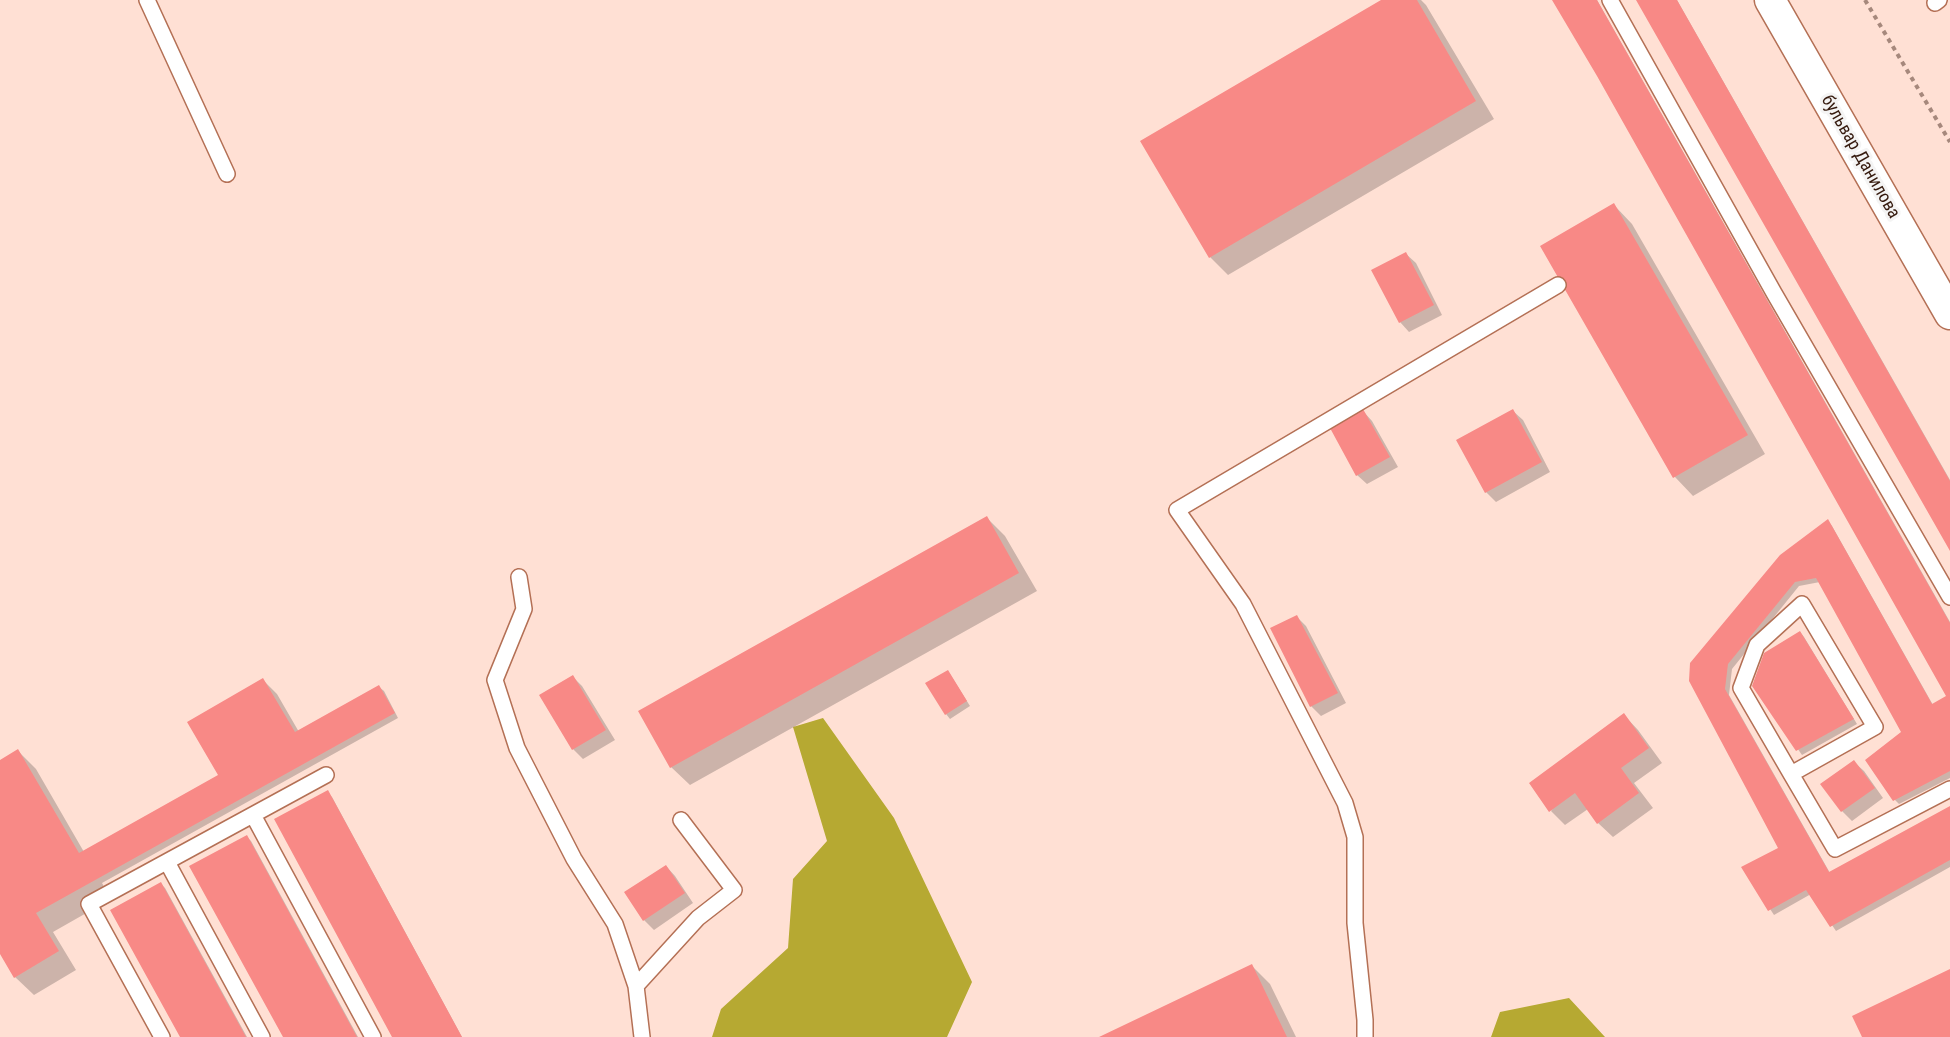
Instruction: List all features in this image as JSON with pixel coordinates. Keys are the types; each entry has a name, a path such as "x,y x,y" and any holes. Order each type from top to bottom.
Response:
{"street":[{"name":"бульвар Данилова","path":"1770,0 1950,314"}],"lane":[{"path":"147,0 227,174"},
{"path":"1610,0 1774,293 1950,597"},
{"path":"1365,1037 1355,922 1355,837 1345,803 1243,604 1177,510 1558,285"},
{"path":"519,577 524,609 495,680 517,748 574,859 615,924 636,986 642,1037"},
{"path":"1791,774 1875,727 1802,604 1757,645 1742,688 1791,774 1835,849 1950,789"},
{"path":"162,1037 89,904 326,775"},
{"path":"253,814 373,1037"},
{"path":"636,986 698,918 734,890 681,820"},
{"path":"167,862 262,1037"}],"path":[{"path":"1865,0 1950,142"}],"shaded area":[{"path":"823,718 894,818 972,982 947,1037 712,1037 721,1009 788,948 793,879 827,841 793,727"},
{"path":"1569,998 1605,1037 1491,1037 1500,1012"}],"building":[{"path":"1381,0 1417,0 1476,101 1209,258 1140,141"},
{"path":"1552,0 1597,0 1950,623 1950,771 1893,801 1865,760 1901,732 1816,578 1795,582 1728,664 1725,689 1829,872 1950,806 1950,860 1830,927 1806,890 1768,911 1741,867 1778,848 1689,681 1690,663 1780,555 1828,519 1932,704 1946,696"},
{"path":"1636,0 1677,0 1950,481 1950,551"},
{"path":"1614,203 1748,435 1673,478 1540,246"},
{"path":"1406,252 1434,305 1399,323 1371,270"},
{"path":"1363,409 1390,457 1356,476 1330,428"},
{"path":"1513,409 1542,462 1485,493 1456,440"},
{"path":"987,516 1019,573 670,768 638,711"},
{"path":"1297,615 1338,693 1310,707 1270,628"},
{"path":"1800,631 1854,719 1796,751 1752,686 1764,653"},
{"path":"948,670 967,701 945,715 925,683"},
{"path":"573,675 606,730 572,750 539,695"},
{"path":"263,678 295,732 379,685 395,713 36,913 59,951 14,978 0,954 0,760 18,749 79,853 218,775 187,722"},
{"path":"1624,713 1649,748 1621,768 1639,793 1597,824 1575,793 1549,812 1529,783"},
{"path":"1854,760 1875,788 1841,812 1820,784"},
{"path":"328,790 462,1037 392,1037 274,819"},
{"path":"247,835 357,1037 283,1037 189,866"},
{"path":"666,865 685,893 643,921 624,892"},
{"path":"161,882 246,1037 180,1037 110,910"},
{"path":"1252,964 1287,1037 1099,1037"},
{"path":"1950,969 1950,1037 1862,1037 1852,1016"}]}
